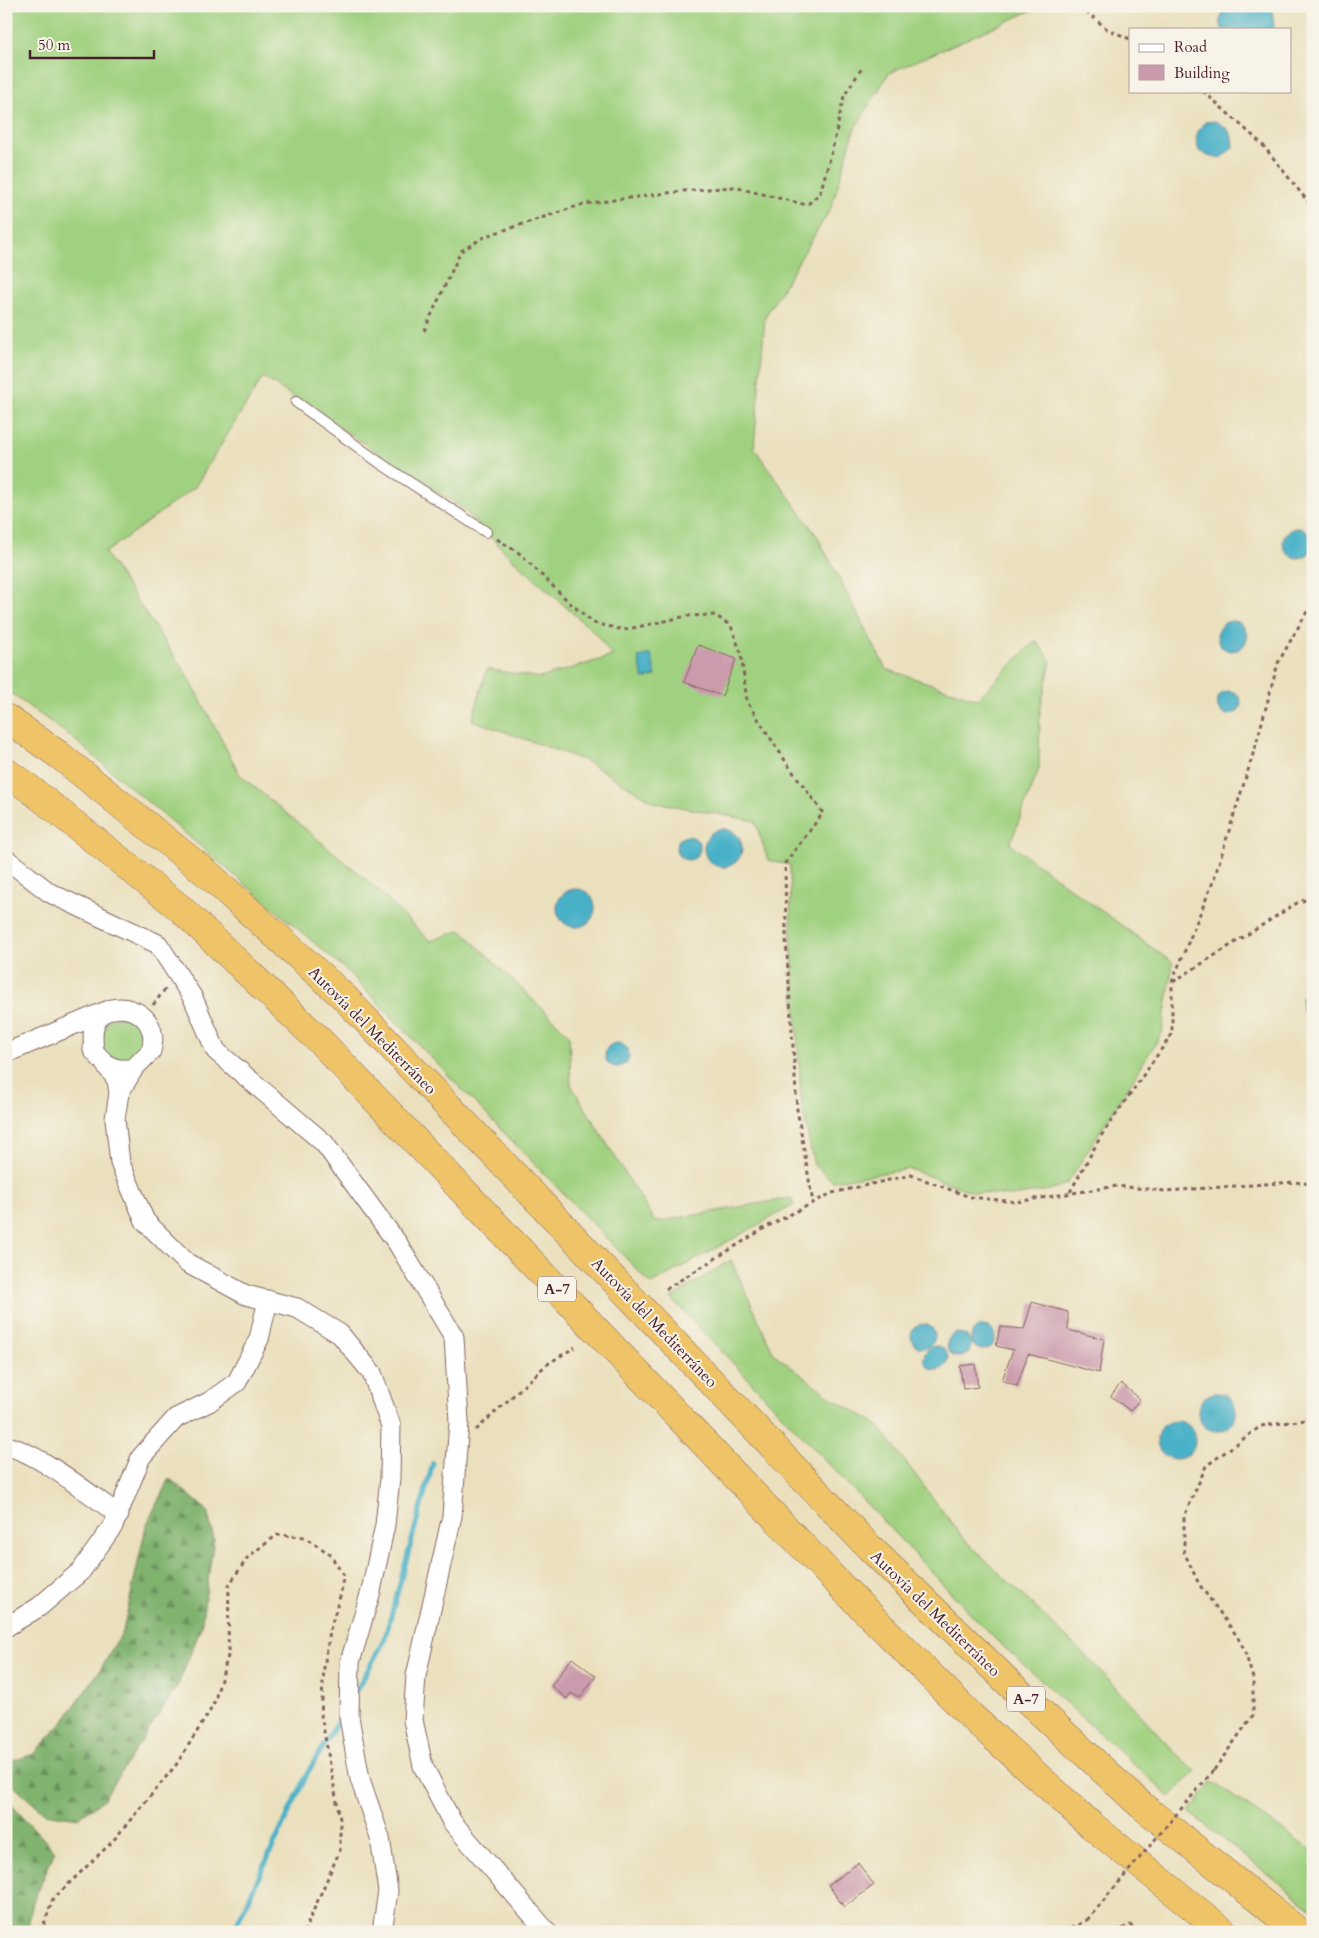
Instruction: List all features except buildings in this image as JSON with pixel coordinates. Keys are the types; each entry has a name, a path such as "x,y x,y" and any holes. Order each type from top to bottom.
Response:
{"highway":[{"name":"Autovía del Mediterráneo","path":"6,718 59,755 209,875 344,997 868,1547 1009,1683 1141,1805 1298,1932"},
{"name":"A-7","path":"6,772 180,908 340,1063 834,1579 972,1717 1091,1825 1224,1932"}],"street":[{"path":"6,860 50,893 158,944 193,998 216,1051 324,1143 398,1244 454,1337 459,1422 452,1516 416,1676 413,1720 423,1766 452,1822 546,1932"},
{"path":"6,1053 113,1009 130,1008 145,1017 152,1027 152,1047 134,1068 119,1093"},
{"path":"99,1057 94,1026 102,1015 113,1009"},
{"path":"62,1031 80,1036 117,1080 119,1093 115,1119 120,1163 146,1221 187,1263 246,1295 298,1308 340,1334 372,1373 391,1426 390,1478 385,1525 371,1591 350,1662 350,1717 360,1779 380,1838 388,1891 382,1932"},
{"path":"99,1057 124,1070 134,1068"},
{"path":"6,1627 39,1607 81,1571 119,1515 141,1457 176,1418 209,1402 237,1382 259,1339 268,1300"},
{"path":"6,1446 15,1448 48,1466 119,1515"}],"lane":[{"path":"296,402 380,463 486,532"}],"path":[{"path":"1080,6 1107,28 1129,39"},
{"path":"424,331 461,251 486,236 495,233 584,204 734,186 807,205 820,192 832,151 844,96 862,68"},
{"path":"1204,92 1262,144 1313,208"},
{"path":"486,532 519,553 571,604 594,623 624,630 688,616 715,615 731,626 741,653 748,702 788,765 823,813 785,863 786,939 798,1109 813,1203"},
{"path":"1069,1192 1101,1136 1172,1034 1172,982 1213,882 1255,748 1278,663 1313,601"},
{"path":"1172,982 1297,903 1313,897"},
{"path":"145,1017 177,974"},
{"path":"666,1289 768,1226 832,1193 911,1174 970,1197 1016,1202 1069,1192 1116,1186 1165,1191 1294,1182 1313,1184"},
{"path":"457,1447 546,1365 575,1346"},
{"path":"1064,1932 1087,1920 1214,1770 1253,1715 1253,1678 1244,1649 1237,1636 1199,1584 1184,1552 1184,1517 1206,1466 1261,1426 1313,1419"},
{"path":"41,1932 52,1899 112,1842 176,1765 213,1706 228,1656 229,1585 248,1557 277,1535 304,1537 330,1554 343,1575 341,1593 331,1626 324,1667 321,1715 340,1819 340,1850 304,1932"},
{"path":"1115,1932 1130,1925 1137,1932"}],"green space":[{"path":"6,6 1042,6 889,73 855,128 831,208 765,317 754,448 817,536 886,669 977,699 1036,640 1051,661 1040,710 1039,769 1010,844 1173,963 1162,1033 1067,1184 1049,1190 1012,1196 973,1192 909,1169 833,1181 814,1165 802,1108 791,939 790,865 768,860 755,821 654,802 586,761 472,720 487,669 540,678 612,656 596,634 509,556 462,508 263,377 195,487 105,553 189,678 240,775 367,880 430,941 461,930 569,1035 571,1085 655,1222 791,1198 794,1205 651,1284 344,968 70,736 6,690"},
{"path":"117,1017 125,1017 137,1023 143,1039 137,1055 125,1061 117,1061 105,1055 99,1043 99,1035 105,1023"},
{"path":"731,1260 774,1354 832,1398 877,1424 962,1537 1094,1664 1185,1763 1196,1771 1170,1797 993,1637 671,1298"},
{"path":"169,1478 207,1510 214,1539 201,1628 178,1685 103,1800 78,1818 44,1813 10,1783 6,1774 6,1763 34,1754 62,1723 100,1670 123,1631 146,1526"},
{"path":"1212,1782 1313,1851 1313,1910 1189,1812"},
{"path":"6,1799 55,1851 33,1902 27,1932 6,1932"}],"water":[{"path":"1225,6 1268,6 1272,10 1274,27 1222,28 1220,21"},
{"path":"1215,121 1229,131 1233,142 1233,147 1221,159 1208,156 1199,151 1196,139 1198,132 1205,122"},
{"path":"1298,528 1309,532 1313,543 1309,554 1298,558 1287,554 1283,543 1287,532"},
{"path":"1232,621 1242,626 1247,636 1242,646 1232,651 1222,646 1217,636 1222,626"},
{"path":"651,654 656,676 643,679 638,657"},
{"path":"1229,691 1237,695 1241,703 1237,711 1229,715 1221,711 1217,703 1221,695"},
{"path":"723,829 737,834 742,848 737,862 723,867 709,862 704,848 709,834"},
{"path":"688,836 696,840 700,848 696,856 688,860 680,856 676,848 680,840"},
{"path":"576,889 590,894 595,908 590,922 576,927 562,922 557,908 562,894"},
{"path":"1313,985 1313,1020 1302,1011 1301,997 1309,986"},
{"path":"617,1043 625,1047 629,1055 625,1063 617,1067 609,1063 605,1055 609,1047"},
{"path":"923,1324 931,1328 935,1336 931,1344 923,1348 915,1344 911,1336 915,1328"},
{"path":"983,1326 991,1330 995,1338 991,1346 983,1350 975,1346 971,1338 975,1330"},
{"path":"959,1333 967,1337 971,1345 967,1353 959,1357 951,1353 947,1345 951,1337"},
{"path":"936,1346 944,1350 948,1358 944,1366 936,1370 928,1366 924,1358 928,1350"},
{"path":"1217,1393 1231,1398 1236,1412 1231,1426 1217,1431 1203,1426 1198,1412 1203,1398"},
{"path":"1176,1421 1190,1426 1195,1440 1190,1454 1176,1459 1162,1454 1157,1440 1162,1426"}],"waterway":[{"path":"356,1691 384,1641 433,1463"},
{"path":"233,1932 308,1772 343,1713"}]}
